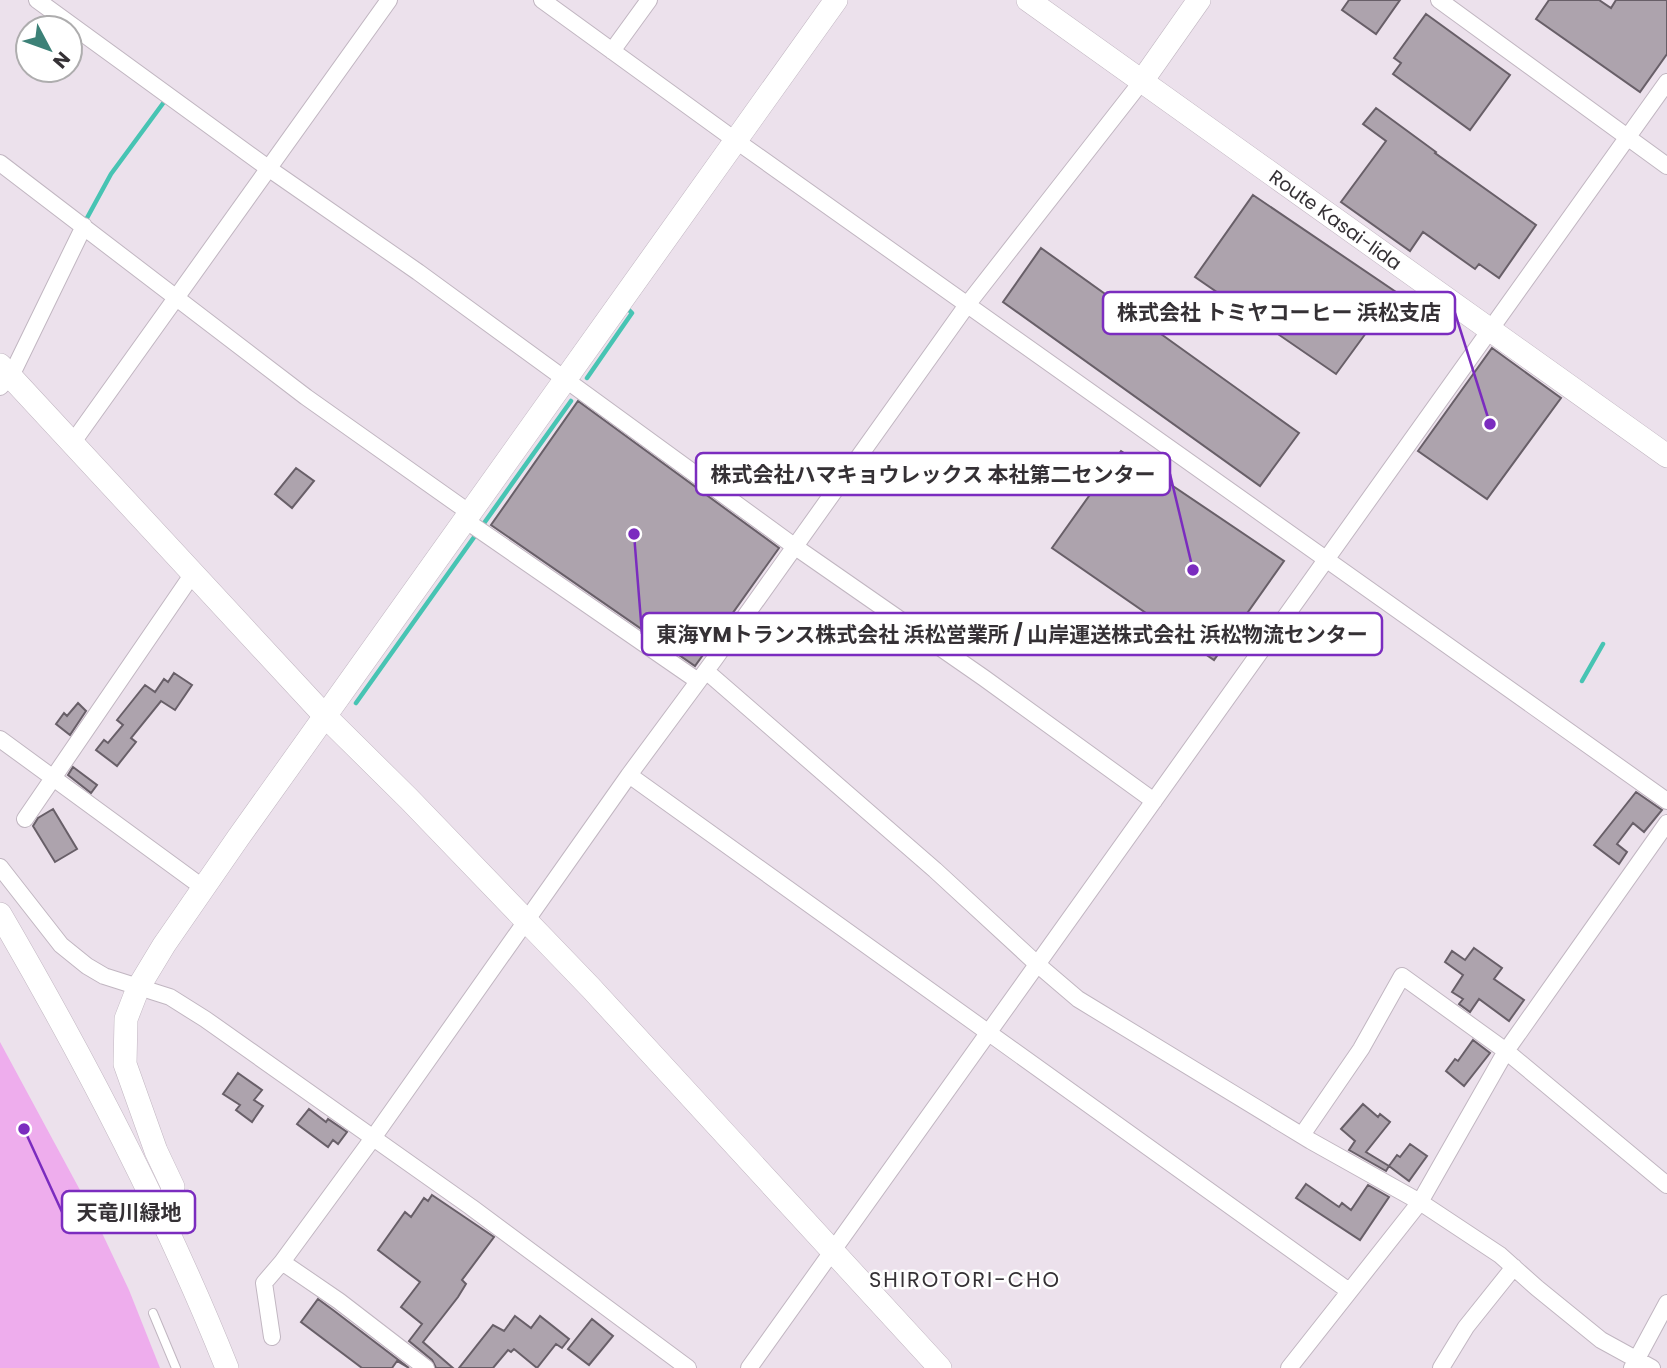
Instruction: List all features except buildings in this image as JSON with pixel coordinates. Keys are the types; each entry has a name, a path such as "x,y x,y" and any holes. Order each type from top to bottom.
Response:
{"street":[{"path":"37,0 268,168 418,272 794,546 984,678 1154,801"},
{"path":"73,442 389,0"},
{"path":"542,0 1667,801"},
{"path":"612,51 649,0"},
{"path":"159,1210 170,1203 173,1187 147,1127 125,1064 126,1019 138,988 164,945 325,716 474,524 566,380 836,0"},
{"name":"Route Kasai-Iida","path":"1028,0 1667,456"},
{"path":"272,1336 264,1283 373,1138 629,775 968,305 1142,81 1199,0"},
{"path":"1439,0 1667,166"},
{"path":"749,1368 1667,82"},
{"path":"0,163 474,524 702,676 935,870 1078,999 1302,1135 1420,1202 1500,1255 1590,1331 1634,1364 1652,1368"},
{"path":"84,226 4,376 73,442 325,716 526,921 940,1368"},
{"path":"25,819 194,572"},
{"path":"0,739 205,888"},
{"path":"629,775 1349,1292"},
{"path":"1289,1368 1420,1202 1506,1051 1667,823"},
{"path":"0,867 61,945 96,971 138,988 170,997 272,1065 471,1207 688,1368"},
{"path":"0,914 101,1093 159,1210 227,1368"},
{"path":"1302,1135 1361,1049 1402,976 1506,1051 1667,1185"},
{"path":"282,1262 339,1301 426,1368"},
{"path":"1441,1368 1466,1327 1514,1267"},
{"path":"1634,1364 1667,1303"}],"lane":[{"path":"153,1312 176,1368"}],"shaded area":[{"path":"0,1042 94,1216 129,1290 160,1368 0,1368"}],"waterway":[{"path":"87,218 111,174 164,102"},
{"path":"587,378 632,313 627,308 629,305"},
{"path":"356,703 571,401"},
{"path":"1582,681 1603,644"}],"place":[{"name":"株式会社 トミヤコーヒー 浜松支店","path":"1490,424"},
{"name":"東海YMトランス株式会社 浜松営業所 / 山岸運送株式会社 浜松物流センター","path":"634,534"},
{"name":"株式会社ハマキョウレックス 本社第二センター","path":"1193,570"},
{"name":"天竜川緑地","path":"24,1129"}],"district":[{"name":"SHIROTORI-CHO","path":"965,1279"}]}
